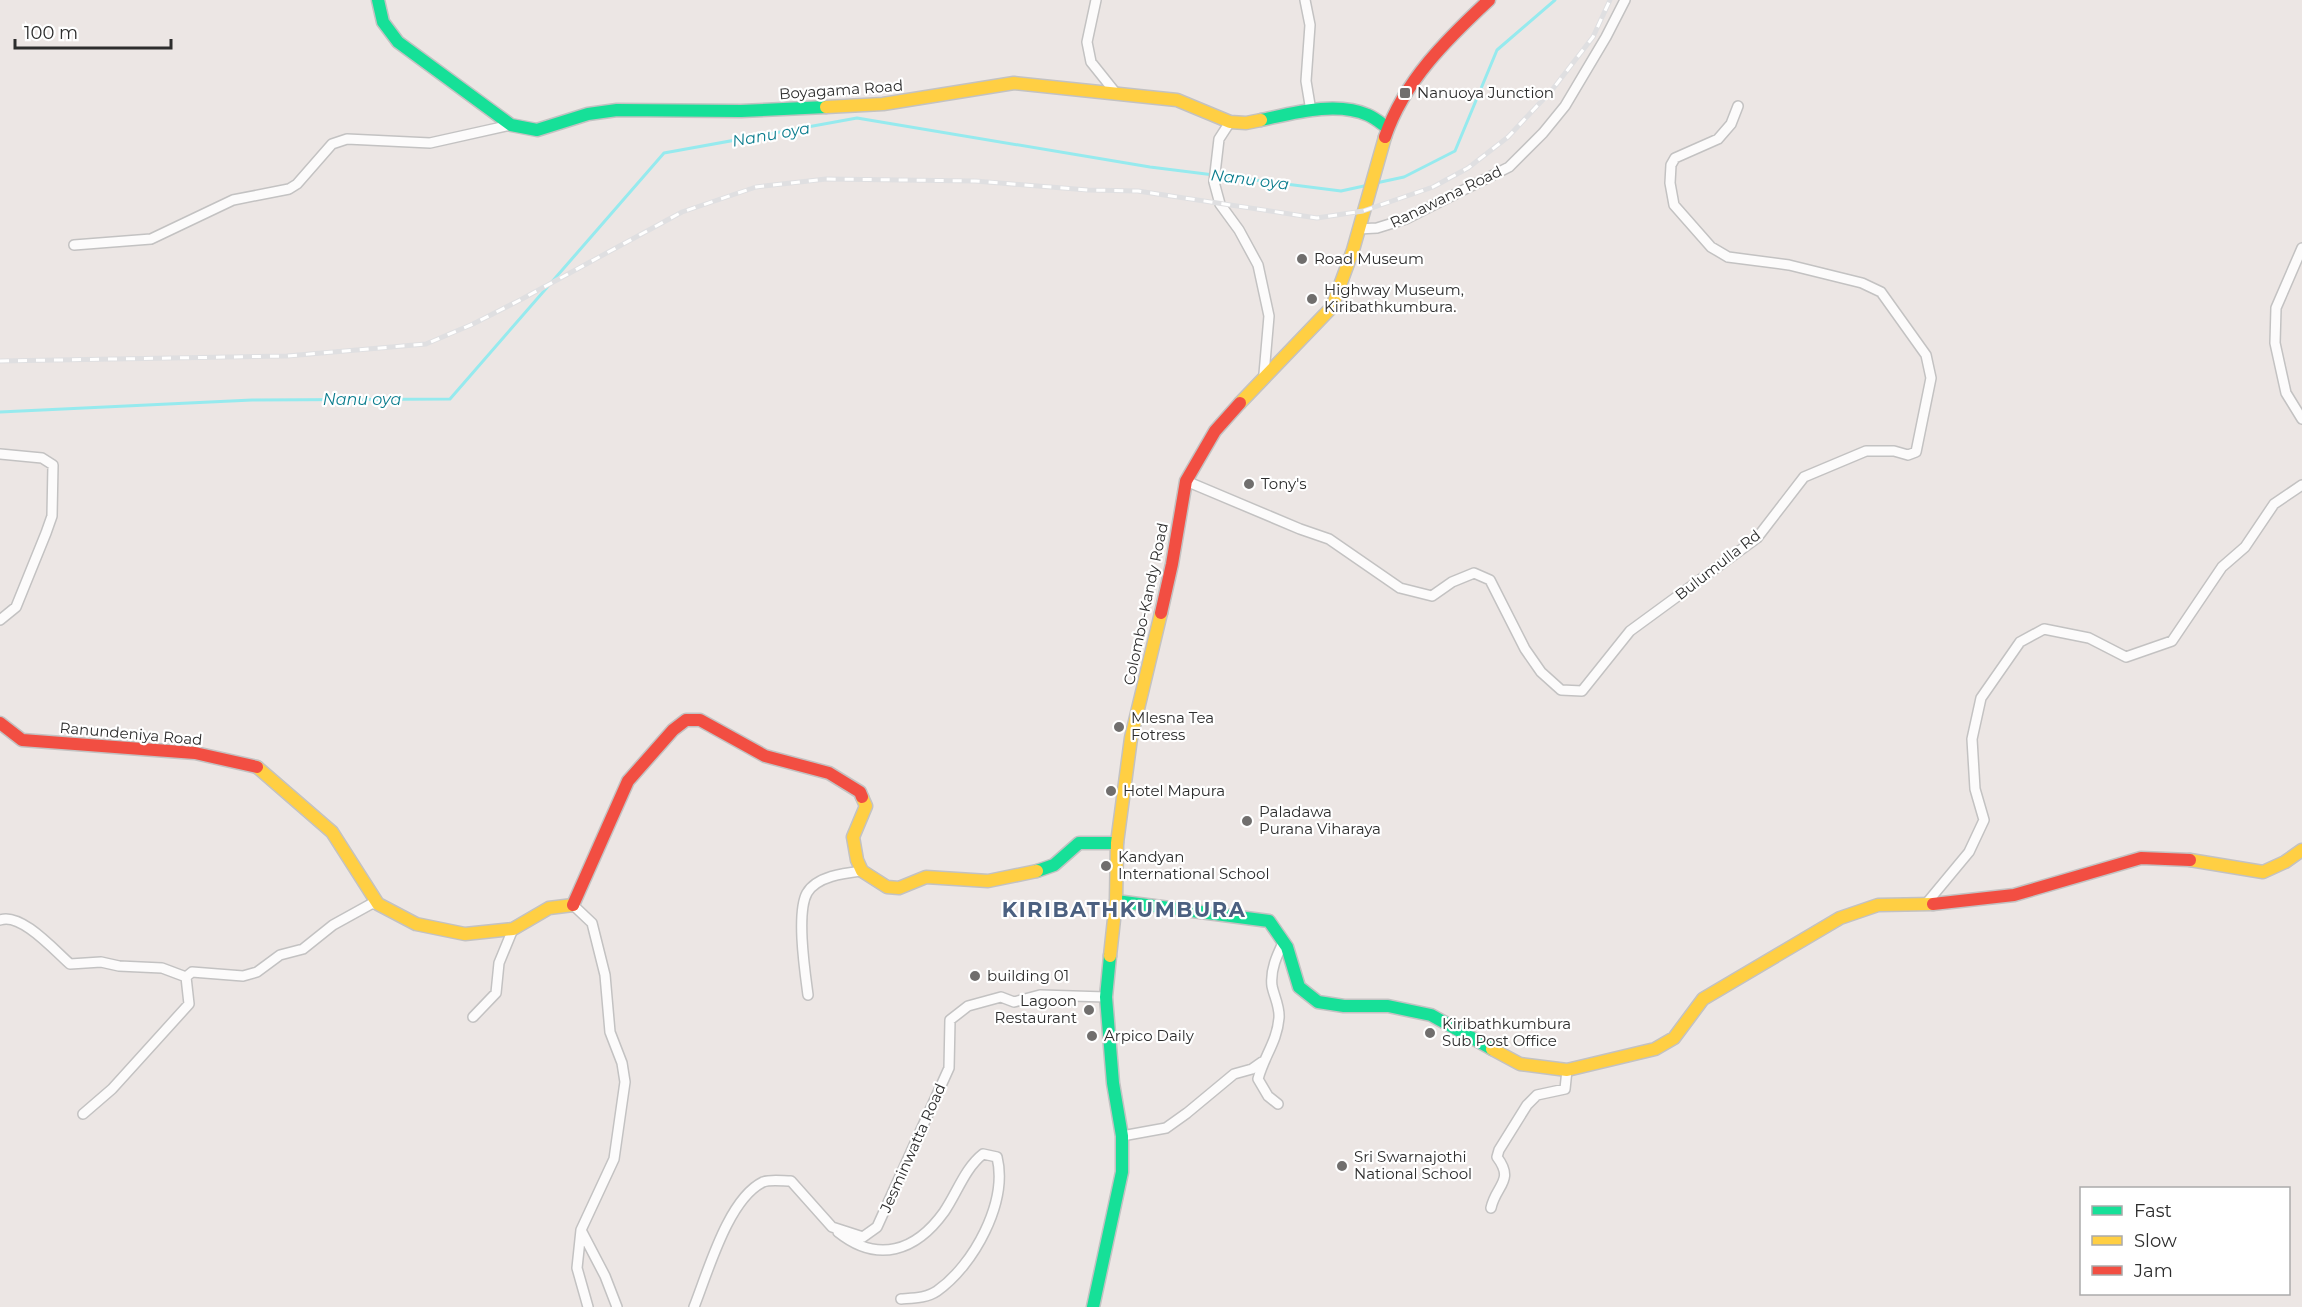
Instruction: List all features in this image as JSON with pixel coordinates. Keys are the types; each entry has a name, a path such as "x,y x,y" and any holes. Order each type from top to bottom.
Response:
{"main road":[{"name":"Boyagama Road","path":"378,0 382,22 398,42 511,125 537,130 588,114 617,110 741,111 883,104 1014,83 1177,100 1230,122 1246,123 1311,111 1342,109 1360,112 1388,128"},
{"name":"Colombo-Kandy Road","path":"1093,1307 1122,1172 1122,1136 1113,1083 1106,997 1116,901 1117,843 1131,738 1172,564 1186,481 1215,431 1264,376 1332,307 1348,267 1379,154 1388,128 1405,93 1445,41 1489,0"},
{"path":"573,905 628,781 673,730 687,720 700,720 765,756 829,773 860,792 866,806 853,837 857,860 862,871 887,887 900,888 926,877 988,881 1028,874 1054,865 1079,843 1117,843"},
{"name":"Ranundeniya Road","path":"0,723 22,740 195,753 257,768 332,832 378,904 416,924 465,934 513,929 549,908 573,905"},
{"path":"1116,901 1269,921 1285,944 1299,987 1318,1002 1344,1006 1388,1006 1431,1015 1520,1064 1567,1070 1655,1049 1674,1038 1702,999 1840,918 1878,905 1925,905 2014,895 2141,858 2181,858 2263,872 2285,862 2302,850"}],"street":[{"path":"1096,0 1087,42 1091,62 1115,92"},
{"path":"1305,0 1310,25 1306,81 1311,111"},
{"name":"Ranawana Road","path":"1358,229 1377,228 1406,219 1509,167 1543,133 1565,106 1606,38 1625,0"},
{"name":"Bulumulla Rd","path":"1186,481 1300,529 1329,538 1400,588 1432,596 1452,582 1474,573 1490,580 1525,649 1541,672 1561,690 1582,691 1630,631 1757,538 1804,477 1866,451 1894,451 1908,456 1916,452 1931,378 1926,355 1881,292 1862,283 1789,265 1728,257 1711,247 1674,205 1670,183 1671,165 1675,158 1718,139 1731,124 1738,106"},
{"path":"1230,122 1219,139 1214,182 1220,204 1239,230 1258,265 1269,315 1264,376"},
{"path":"74,245 151,238 233,200 289,189 297,184 332,144 347,138 430,143 511,125"},
{"path":"2302,248 2276,308 2275,343 2286,393 2302,419"},
{"path":"0,454 42,458 53,465 53,487 52,516 31,574 16,607 0,620"},
{"path":"1925,905 1969,852 1984,820 1975,789 1972,739 1981,698 2020,642 2044,629 2089,638 2126,657 2172,641 2222,567 2245,547 2274,504 2302,485"},
{"path":"808,995 802,949 803,913 807,893 818,883 845,873 862,871"},
{"path":"186,977 192,972 243,976 258,972 280,955 303,949 333,925 370,904 378,904"},
{"path":"573,905 592,923 605,975 610,1032 622,1063 625,1082 614,1159 581,1230 577,1268 588,1307"},
{"path":"0,920 7,917 25,924 70,964 101,962 119,966 162,968 186,977"},
{"path":"473,1017 496,993 499,963 513,929"},
{"path":"1278,1104 1268,1096 1258,1079 1262,1062 1275,1041 1280,1015 1272,985 1274,961 1285,944"},
{"path":"83,1114 112,1089 189,1004 186,977"},
{"name":"Jesminwatta Road","path":"832,1227 863,1237 877,1227 949,1068 950,1020 968,1005 1001,997 1014,1002 1040,995 1106,997"},
{"path":"1122,1136 1166,1128 1234,1074 1252,1069 1262,1062"},
{"path":"1491,1208 1493,1199 1506,1179 1505,1167 1497,1157 1499,1150 1527,1105 1537,1095 1565,1089 1567,1070"},
{"path":"694,1307 729,1220 743,1197 764,1181 791,1181 844,1238 872,1251 900,1249 925,1233 944,1213 975,1161 983,1154 997,1157 1000,1169 996,1201 990,1221 970,1259 936,1291 918,1298 901,1299"},
{"path":"581,1230 605,1276 617,1307"}],"waterway":[{"name":"Nanu oya","path":"1376,183 1404,177 1455,151 1497,50 1555,0"},
{"name":"Nanu oya","path":"0,412 252,400 450,399 664,153 857,118 1150,167 1341,191 1364,186"}],"railway":[{"path":"0,361 287,356 426,344 473,324 522,299 682,212 756,187 826,179 975,181 1088,190 1138,191 1317,218 1363,211 1433,187 1468,168 1508,137 1552,90 1593,37 1610,0"}],"traffic: fast":[{"path":"378,0 383,22 398,42 511,125 537,130 588,114 617,110 741,111 826,107"},
{"path":"1261,120 1315,110 1342,109 1368,115 1388,128"},
{"path":"1037,871 1054,865 1079,843 1117,843"},
{"path":"1116,901 1269,921 1287,947 1299,987 1318,1002 1344,1006 1388,1006 1431,1015 1492,1049"},
{"path":"1093,1307 1122,1172 1122,1136 1113,1083 1106,997 1110,956"}],"traffic: slow":[{"path":"826,107 883,104 1014,83 1177,100 1230,122 1246,123 1261,120"},
{"path":"1240,403 1332,307 1353,250 1385,137"},
{"path":"1110,956 1116,901 1117,843 1131,738 1161,613"},
{"path":"257,767 332,832 378,904 416,924 465,934 513,929 549,908 573,905"},
{"path":"862,797 866,806 853,837 857,860 862,871 887,887 899,888 926,877 988,881 1037,871"},
{"path":"2190,860 2263,872 2285,862 2302,850"},
{"path":"1492,1049 1520,1064 1567,1070 1655,1049 1674,1038 1703,999 1840,918 1878,905 1933,904"}],"traffic: jam":[{"path":"1385,137 1403,97 1415,79 1428,62 1489,0"},
{"path":"1161,613 1186,481 1215,431 1240,403"},
{"path":"573,905 628,781 673,730 686,720 700,720 765,756 829,773 860,792 862,797"},
{"path":"0,723 22,740 195,753 257,767"},
{"path":"1933,904 2014,895 2141,858 2190,860"}],"place":[{"name":"Nanuoya Junction","path":"1405,93"},
{"name":"Road Museum","path":"1302,259"},
{"name":"Highway Museum, Kiribathkumbura.","path":"1312,299"},
{"name":"Tony's","path":"1249,484"},
{"name":"Mlesna Tea Fotress","path":"1119,727"},
{"name":"Hotel Mapura","path":"1111,791"},
{"name":"Paladawa Purana Viharaya","path":"1247,821"},
{"name":"Kandyan International School","path":"1106,866"},
{"name":"building 01","path":"975,976"},
{"name":"Lagoon Restaurant","path":"1089,1010"},
{"name":"Kiribathkumbura Sub Post Office","path":"1430,1033"},
{"name":"Arpico Daily","path":"1092,1036"},
{"name":"Sri Swarnajothi National School","path":"1342,1166"}],"district":[{"name":"KIRIBATHKUMBURA","path":"1124,910"}]}
